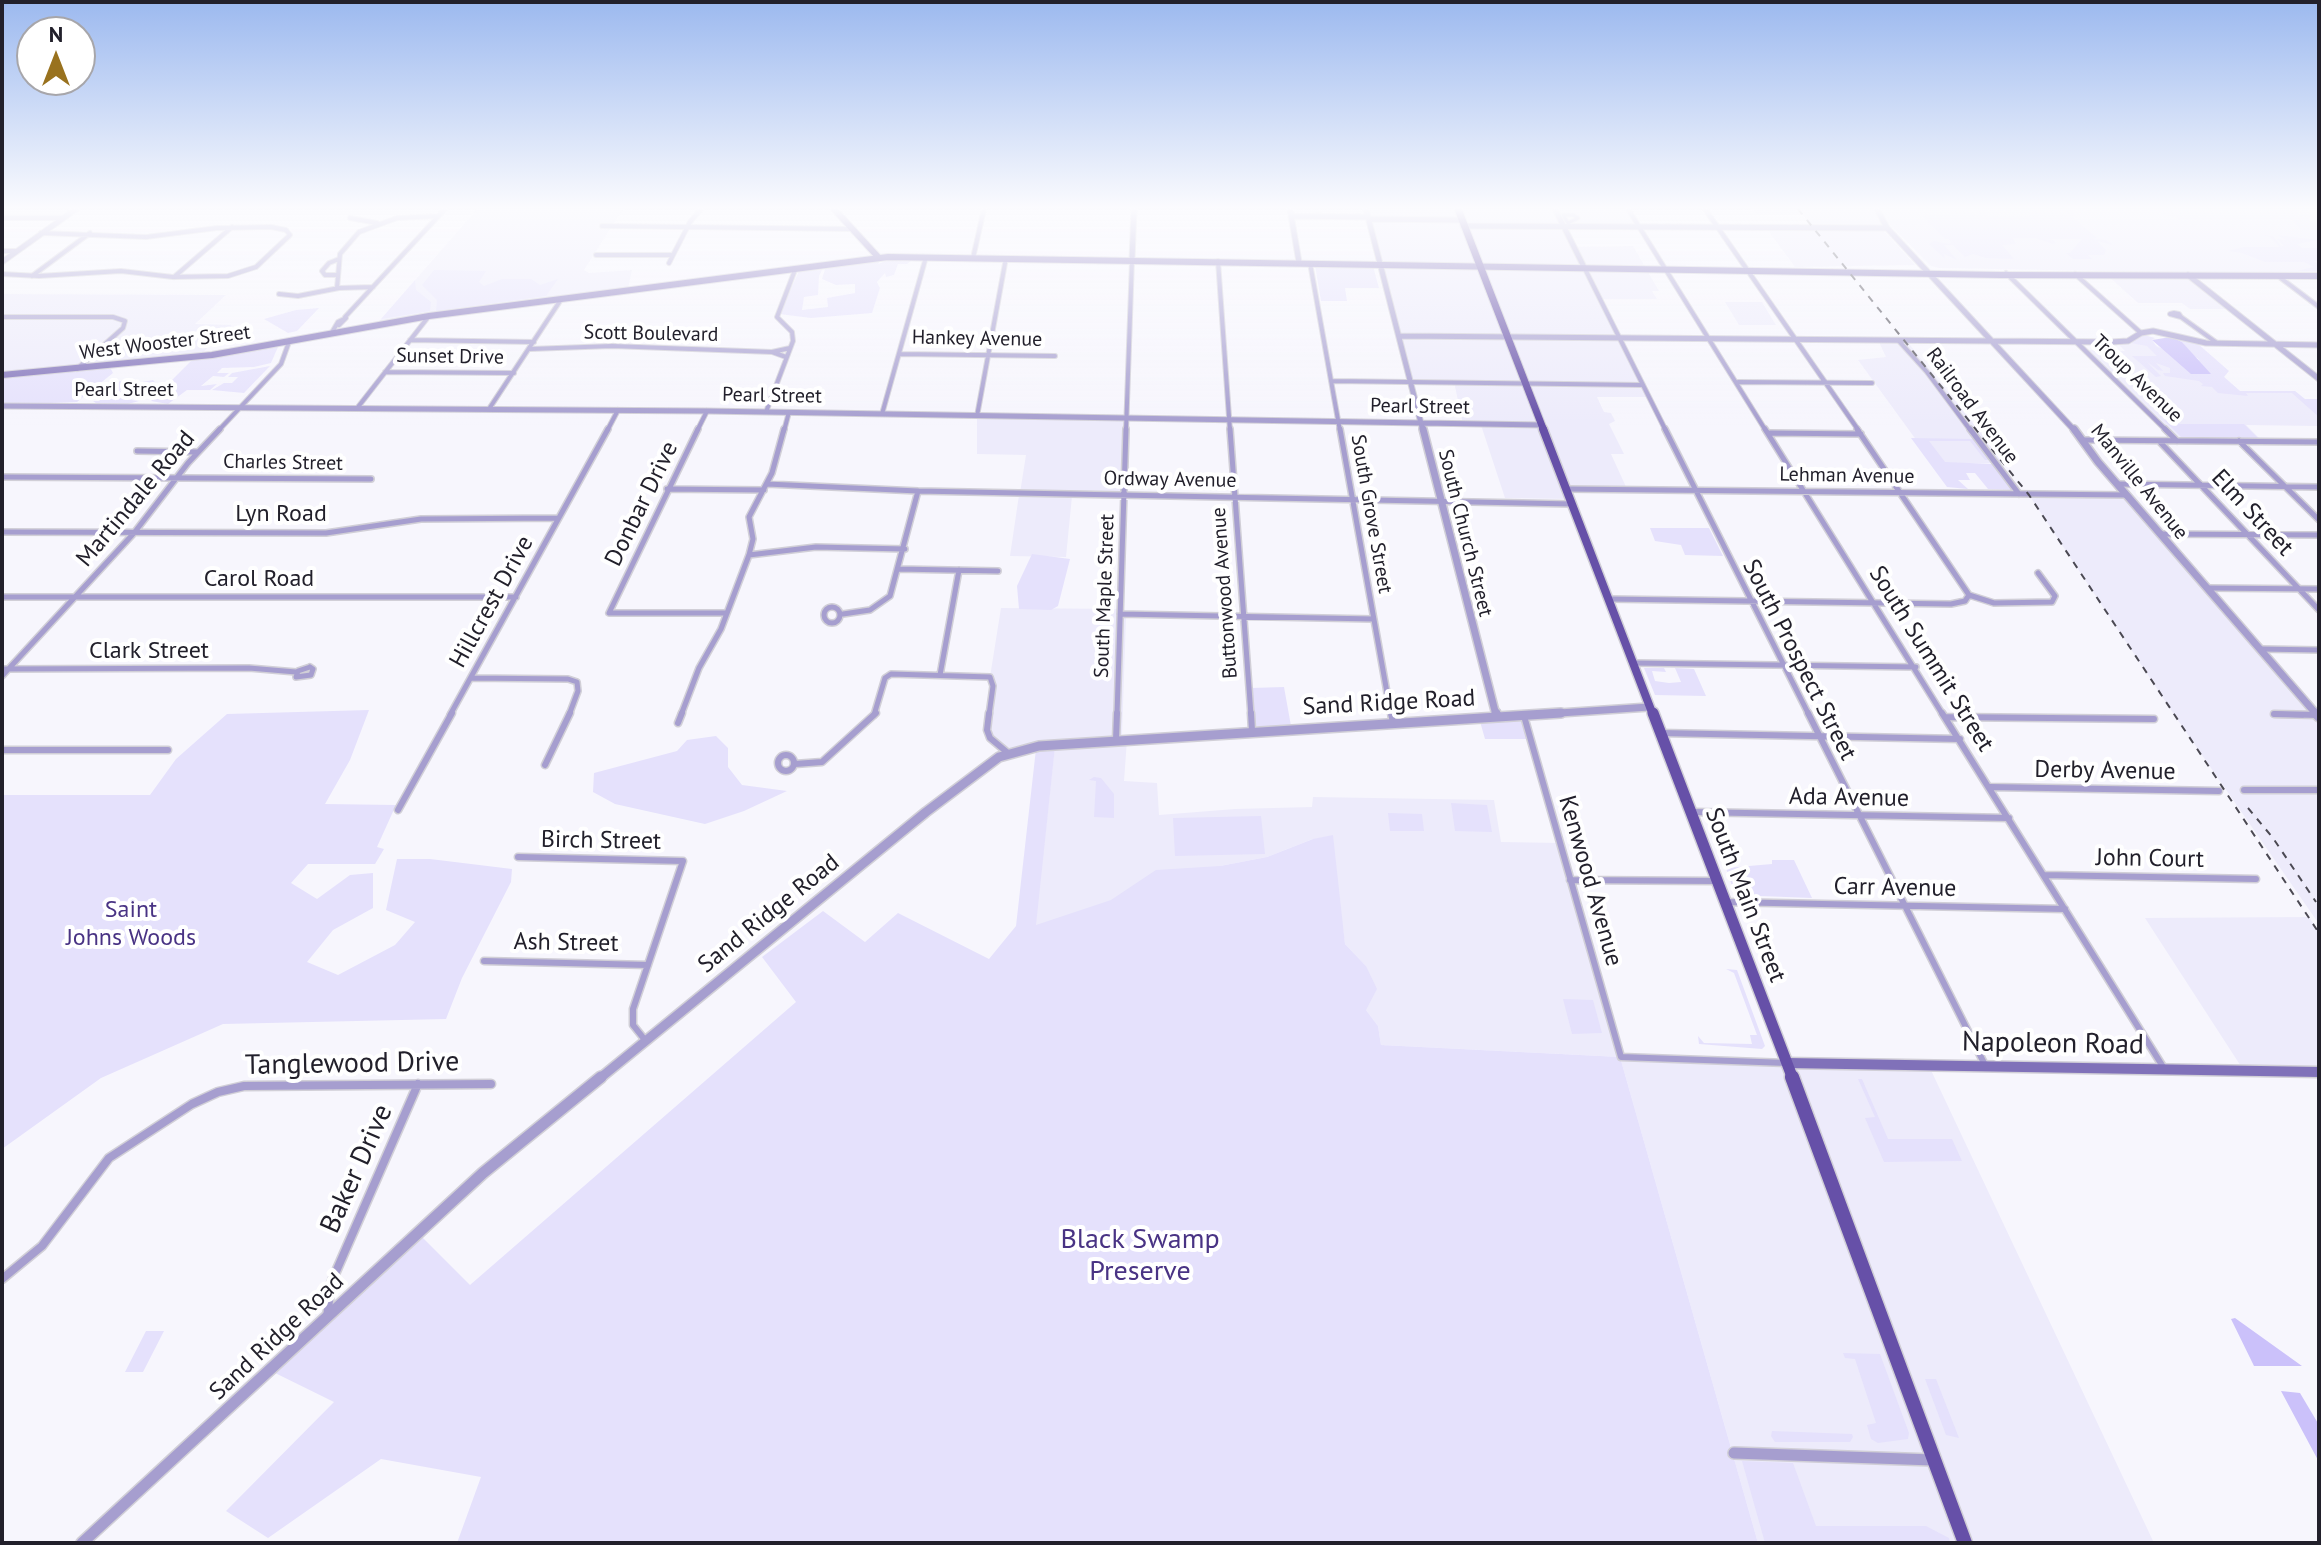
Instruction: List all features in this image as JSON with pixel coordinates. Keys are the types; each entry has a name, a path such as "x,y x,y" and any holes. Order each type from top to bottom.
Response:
{"main road":[{"name":"West Wooster Street","path":"2,375 204,356 429,316 703,281"},
{"name":"South Main Street","path":"1485,281 1787,1063 1965,1543"},
{"name":"Napoleon Road","path":"1787,1063 2319,1072"}],"street":[{"path":"337,288 338,281"},
{"path":"331,334 378,281"},
{"path":"766,412 793,334 778,321 777,315 791,281"},
{"path":"882,414 919,281"},
{"path":"977,416 1002,281"},
{"name":"South Maple Street","path":"1116,740 1131,281"},
{"name":"Buttonwood Avenue","path":"1219,281 1252,731"},
{"name":"South Grove Street","path":"1313,281 1393,723"},
{"name":"South Church Street","path":"1385,281 1497,717"},
{"name":"South Prospect Street","path":"1591,281 1749,601 1986,1067"},
{"name":"South Summit Street","path":"1674,281 2165,1070"},
{"path":"1755,281 1969,595 1994,603 2052,602 2055,596 2038,573"},
{"name":"Manville Avenue","path":"1938,281 2083,440 2117,484 2319,716"},
{"name":"Troup Avenue","path":"2014,281 2177,441"},
{"path":"2083,281 2141,333"},
{"path":"2196,281 2319,379"},
{"path":"2285,281 2319,307"},
{"path":"279,294 303,295 337,288 373,287"},
{"path":"489,409 562,298"},
{"path":"358,407 429,316"},
{"path":"2,317 109,317 125,321 123,328 76,370"},
{"path":"2181,317 2217,343"},
{"path":"1399,336 2128,341 2141,333 2161,332 2217,343 2319,345"},
{"path":"410,340 534,342"},
{"name":"Railroad Avenue","path":"1898,340 1927,372 2019,494"},
{"name":"Martindale Road","path":"2,676 5,669 134,533 198,452 281,364 289,342"},
{"name":"Scott Boulevard","path":"530,349 612,346 772,352 790,348"},
{"name":"Scott Boulevard","path":"772,352 786,357"},
{"name":"Hankey Avenue","path":"899,354 1055,356"},
{"name":"Sunset Drive","path":"385,372 514,373"},
{"path":"1331,381 1643,385"},
{"path":"1738,382 1872,383"},
{"name":"Pearl Street","path":"2,406 789,412 1542,425"},
{"name":"Hillcrest Drive","path":"398,810 618,410"},
{"name":"Donbar Drive","path":"707,411 609,613 726,613"},
{"path":"678,723 699,668 715,643 749,555 753,539 749,517 777,461 779,441 789,412"},
{"path":"1770,433 1861,434"},
{"path":"2083,440 2319,442"},
{"name":"Elm Street","path":"2159,440 2319,610"},
{"path":"2238,441 2319,520"},
{"path":"137,451 198,452"},
{"name":"Charles Street","path":"2,477 371,479"},
{"path":"2117,484 2319,487"},
{"name":"Ordway Avenue","path":"667,489 766,487 1573,504"},
{"name":"Lehman Avenue","path":"1567,489 2127,495"},
{"path":"843,614 865,611 882,604 892,593 918,491"},
{"name":"Lyn Road","path":"2,532 326,533 421,519 558,518"},
{"path":"2160,534 2319,535"},
{"path":"749,555 816,547 905,549"},
{"path":"899,569 998,571"},
{"path":"940,675 959,570"},
{"path":"2208,588 2319,589"},
{"path":"1609,599 1951,604 1965,601 1969,595"},
{"name":"Carol Road","path":"2,597 516,597"},
{"path":"1120,614 1373,619"},
{"path":"2261,649 2319,650"},
{"path":"1634,663 1916,667"},
{"name":"Clark Street","path":"5,669 249,668 296,672"},
{"path":"795,764 822,762 868,721 876,713 885,678 891,674 990,677 993,686 987,730 990,738 1008,753"},
{"path":"471,678 568,679 577,682 578,691 545,765"},
{"name":"Sand Ridge Road","path":"82,1543 483,1173 980,769 1008,753 1039,746 1116,740 1649,707"},
{"path":"2274,714 2319,716"},
{"name":"Kenwood Avenue","path":"1524,716 1621,1057 1787,1063"},
{"path":"1946,717 2154,719"},
{"path":"1659,733 1960,739"},
{"path":"2,750 168,750"},
{"name":"Derby Avenue","path":"1990,787 2219,791"},
{"path":"2244,790 2319,790"},
{"name":"Ada Avenue","path":"1689,812 2009,818"},
{"name":"Birch Street","path":"518,857 683,861 648,965"},
{"name":"John Court","path":"2044,875 2256,879"},
{"path":"1570,880 1717,881"},
{"name":"Carr Avenue","path":"1724,902 2065,909"},
{"name":"Ash Street","path":"484,961 648,965"},
{"path":"645,1040 636,1030 632,1018 648,965"},
{"name":"Baker Drive","path":"327,1318 325,1307 331,1283 418,1084"},
{"name":"Tanglewood Drive","path":"2,1279 34,1254 109,1158 209,1095 244,1086 491,1084"},
{"path":"1734,1453 1933,1460"}],"shaded area":[{"path":"414,281 630,281 628,289 377,324"},
{"path":"1384,281 1653,281 1659,291 1652,291 1657,299 1601,299 1649,397 1597,397 1604,412 1611,413 1615,421 1609,424 1624,454 1611,454 1627,489 1568,489 1571,499 1505,498 1481,425 1463,424 1454,382 1410,382"},
{"path":"2114,281 2196,281 2230,309 2190,309 2182,303 2138,303"},
{"path":"2,294 226,295 195,324 232,325 200,355 2,373"},
{"path":"1725,302 1762,302 1776,325 1739,325"},
{"path":"2136,336 2224,377 2240,391 2295,391 2319,412 2319,426 2246,425 2262,441 2177,441 2085,350 2125,351 2116,342"},
{"path":"2171,337 2182,342 2211,374 2191,374 2152,340"},
{"path":"1878,340 1906,340 2005,463 1933,463 1858,360 1886,357"},
{"path":"977,416 1127,418 1124,495 1020,493 1026,455 977,454"},
{"path":"1019,495 1072,496 1066,557 1010,556"},
{"path":"2029,495 2127,495 2319,717 2319,924 2175,716"},
{"path":"1001,608 1124,609 1122,734 1117,740 1127,740 1124,781 1157,783 1159,815 1312,807 1313,797 1494,800 1501,842 1560,843 1621,1057 1929,1066 2154,1543 1758,1543 1620,1057 1381,1045 1378,1026 1366,1010 1366,966 1345,944 1342,924 1313,839 1267,857 1220,866 1035,926 1055,745 1008,753 988,734 993,686 990,677"},
{"path":"2309,917 2319,932 2319,1072 2244,1071 2145,918"},
{"path":"2235,1318 2302,1366 2254,1366 2231,1319"},
{"path":"2281,1391 2300,1393 2319,1425 2319,1462"}],"green space":[{"path":"414,281 416,290 431,302 430,311 381,319"},
{"path":"425,281 480,281 484,286 497,281 534,281 540,285 557,281 546,296 436,311 437,300 422,285"},
{"path":"794,281 819,281 818,295 804,297 802,310 828,307 827,298 855,293 855,284 836,285 827,281 878,281 880,288 872,313 811,318 779,314"},
{"path":"1318,281 1377,281 1379,288 1345,288 1347,301 1321,301"},
{"path":"319,308 297,331 288,333 264,319 296,310"},
{"path":"2144,335 2155,338 2152,340 2157,347 2200,360 2182,342 2168,335 2197,343 2229,371 2224,377 2240,391 2295,391 2305,399 2319,399 2319,417 2292,393 2246,393 2248,396 2218,393 2212,387 2201,386 2203,384 2199,381 2165,376 2163,373 2170,373 2170,368 2156,363 2163,371 2158,370 2147,362 2161,376 2156,377 2132,356 2157,356 2147,346 2125,342"},
{"path":"278,347 271,363 222,368 217,373 229,373 224,377 213,376 201,386 217,384 210,390 187,390 168,404 151,401 192,360"},
{"path":"270,366 244,393 212,390 224,383 232,383 238,377 228,377 232,373"},
{"path":"107,368 113,373 77,402 2,405 2,377"},
{"path":"128,379 126,382 130,382 119,391 123,392 115,401 142,382 153,380 157,384 131,400 139,401 128,404 97,404 93,401 99,401 111,388 107,385"},
{"path":"2164,420 2173,424 2244,424 2258,438 2181,437"},
{"path":"1911,438 1974,439 1990,460 1985,460 1970,441 1929,441 1945,462 1993,464 2012,490 1988,489 1975,473 1966,473 1970,480 1958,480 1968,489 1947,487"},
{"path":"1650,528 1709,528 1723,556 1685,555 1681,545 1655,541"},
{"path":"1032,554 1070,559 1058,606 1051,610 1019,609 1017,586"},
{"path":"1644,668 1664,668 1666,672 1652,671 1655,681 1669,683 1681,682 1675,668 1694,669 1706,696 1655,695"},
{"path":"1284,687 1291,726 1255,726 1251,688"},
{"name":"Saint Johns Woods","path":"369,710 350,760 325,804 396,805 377,847 384,849 375,864 308,864 291,883 317,899 350,875 373,873 373,908 333,930 307,962 338,975 395,945 415,922 386,910 397,859 430,859 512,869 511,882 462,978 446,1019 223,1024 101,1078 2,1149 2,795 150,795 176,759 227,714"},
{"path":"1524,716 1531,739 1485,739 1479,718"},
{"path":"716,736 728,748 728,767 742,785 787,791 744,811 705,824 615,804 593,792 594,773 677,751 687,740"},
{"name":"Black Swamp Preserve","path":"1055,747 1036,925 1111,900 1156,870 1220,866 1267,857 1313,839 1333,835 1345,944 1366,966 1377,989 1366,1010 1378,1026 1381,1045 1620,1057 1758,1543 457,1543 481,1477 381,1459 268,1538 226,1511 334,1402 269,1370 418,1233 470,1285 796,1002 762,957 823,911 865,942 898,913 989,959 1016,926 1036,749"},
{"path":"1101,778 1114,794 1114,818 1094,817 1096,781 1089,780"},
{"path":"1451,803 1487,805 1492,832 1455,831"},
{"path":"1388,813 1422,814 1424,831 1390,831"},
{"path":"1261,816 1265,854 1175,856 1173,818"},
{"path":"1772,860 1794,860 1812,898 1735,895 1726,868 1772,864"},
{"path":"1726,969 1737,970 1765,1046 1762,1049 1699,1044 1698,1036 1704,1043 1752,1044 1750,1035 1757,1035 1734,973"},
{"path":"1563,999 1593,1000 1602,1033 1572,1034"},
{"path":"1858,1079 1862,1079 1888,1139 1952,1139 1962,1161 1884,1162 1865,1118 1875,1117"},
{"path":"146,1331 164,1331 143,1372 125,1372"},
{"path":"1843,1353 1880,1354 1909,1433 1908,1439 1878,1443 1871,1439 1867,1425 1876,1423 1855,1359 1845,1358"},
{"path":"1925,1379 1936,1379 1959,1438 1946,1435"},
{"path":"1772,1431 1852,1434 1853,1437 1850,1442 1775,1442"},
{"path":"1742,1461 1793,1463 1816,1526 1926,1526 1949,1538 1950,1543 1765,1543"}],"railway":[{"path":"1856,281 2029,495 2319,933"},
{"path":"2248,808 2273,838 2316,902"}]}
